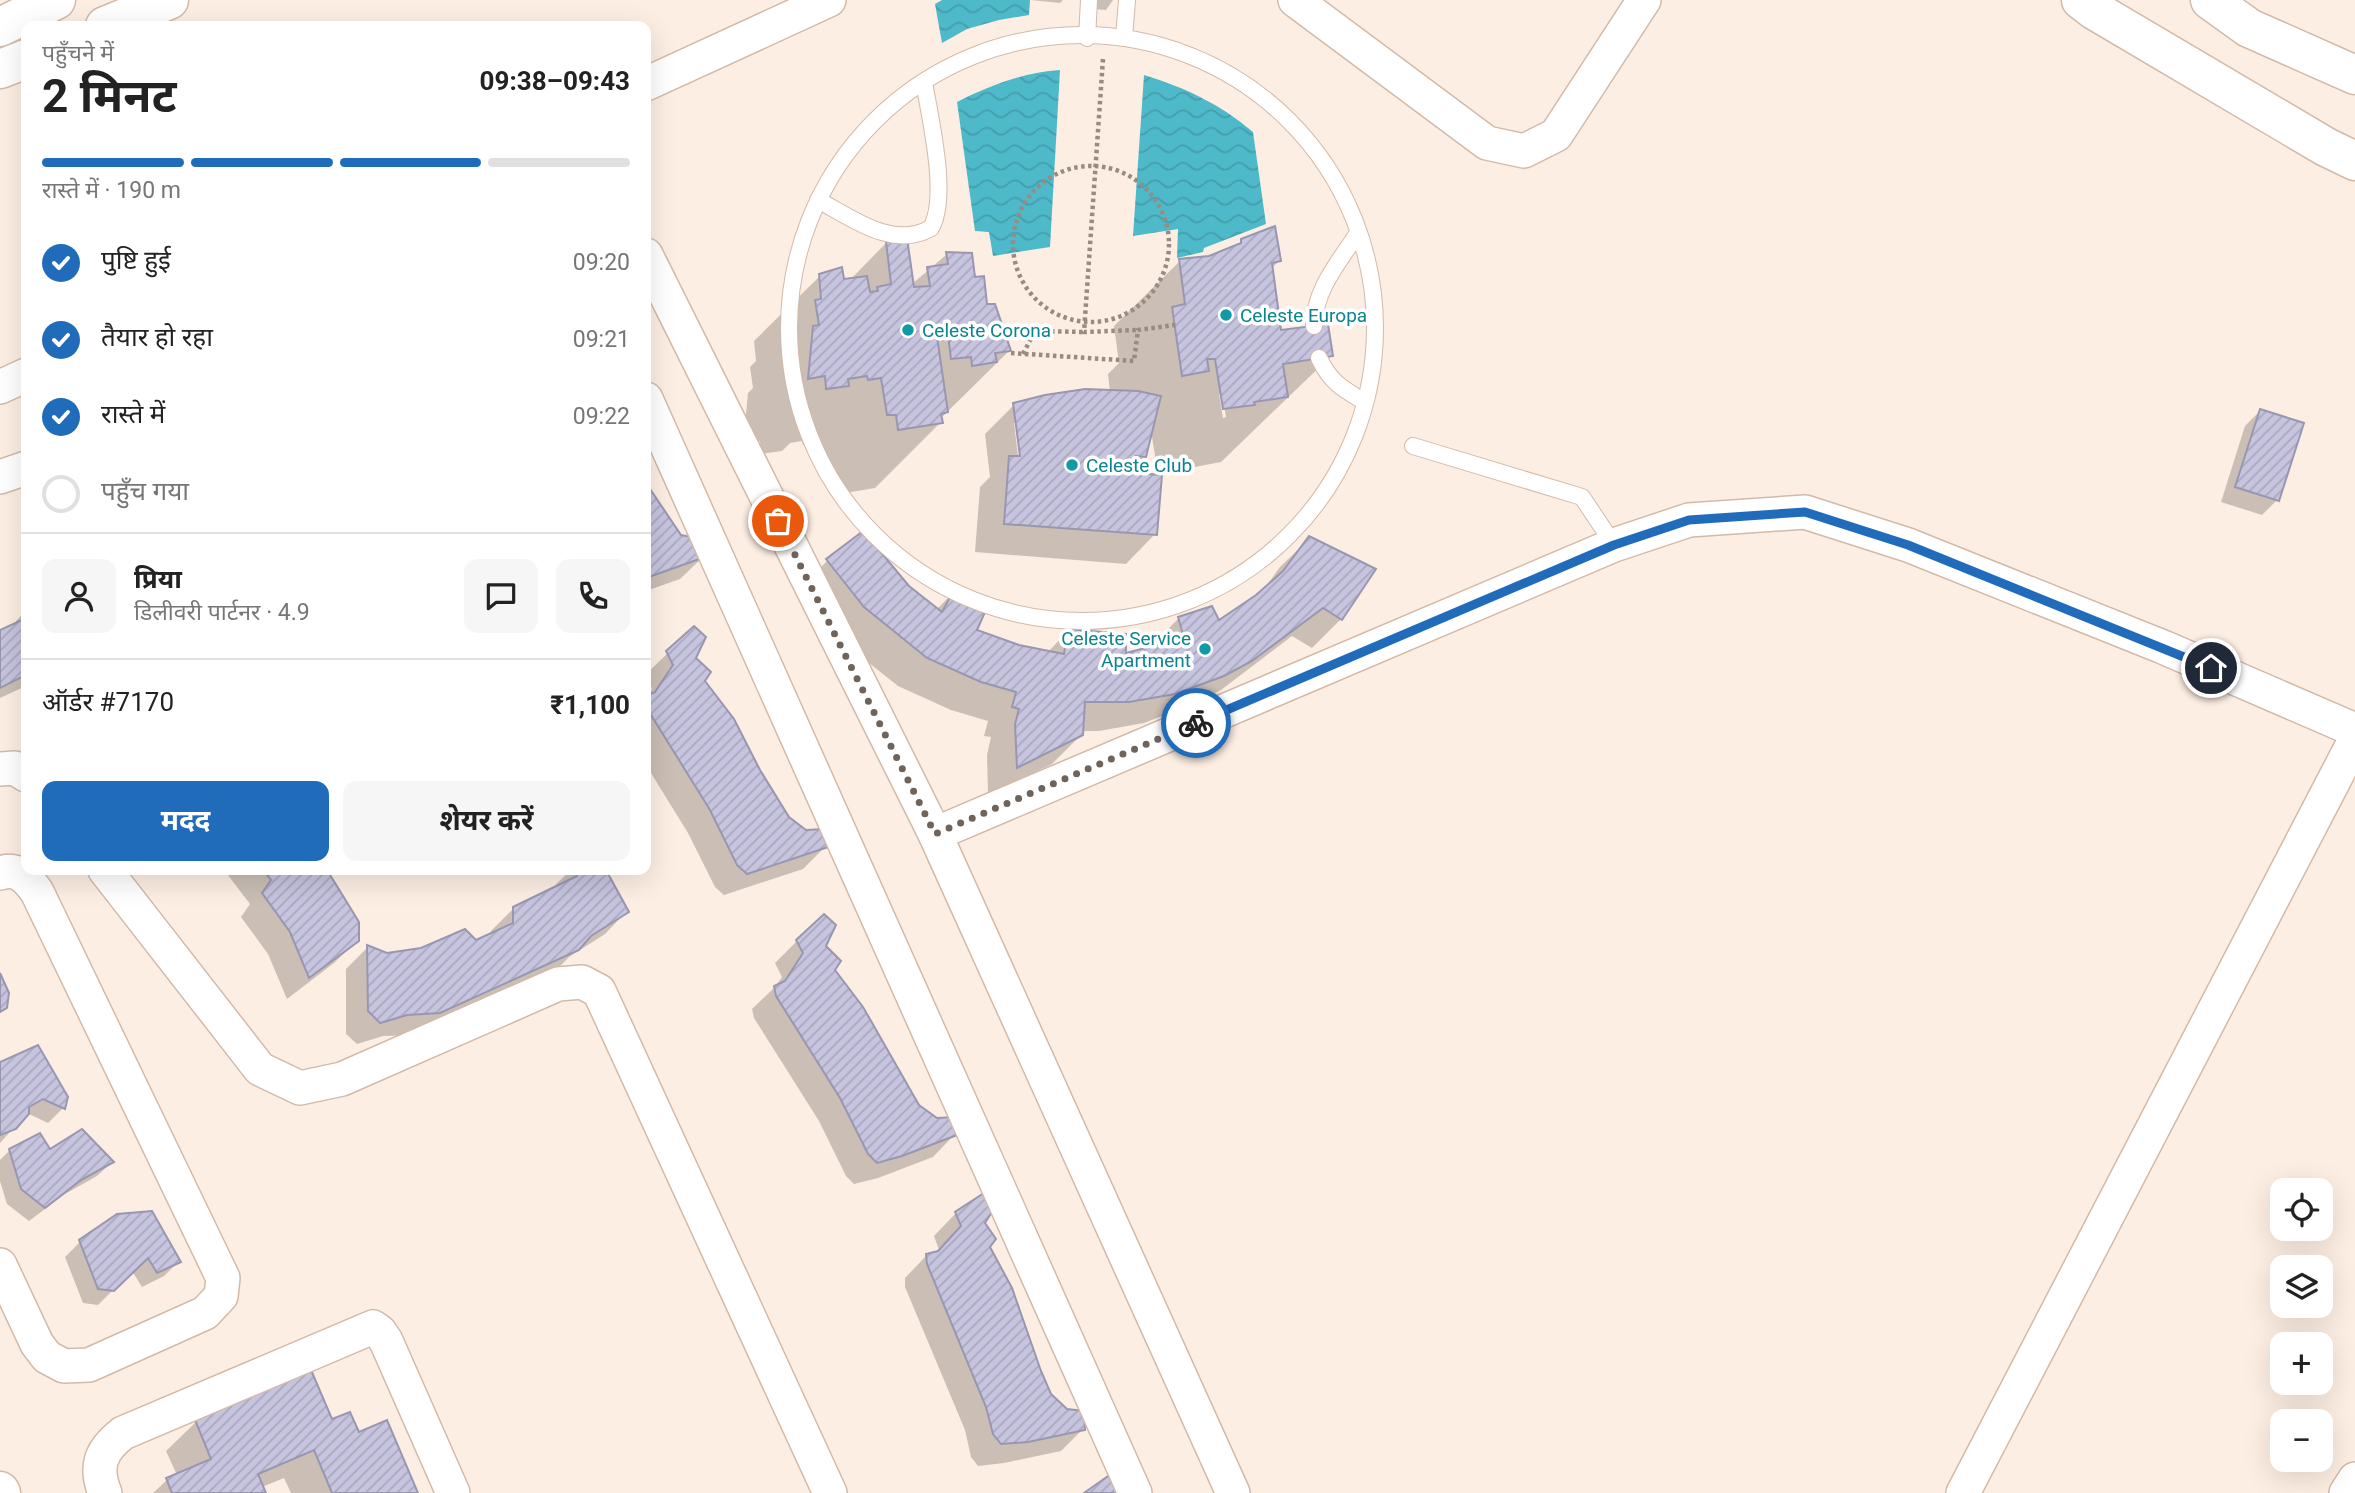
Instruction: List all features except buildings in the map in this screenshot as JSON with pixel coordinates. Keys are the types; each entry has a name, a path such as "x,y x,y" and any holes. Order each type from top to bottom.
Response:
{"main road":[{"path":"0,27 56,0"},
{"path":"117,21 169,0"},
{"path":"2081,0 2105,17 2326,147 2355,161"},
{"path":"2210,0 2249,27 2355,75"},
{"path":"0,69 21,60"}],"street":[{"path":"651,82 829,0"},
{"path":"1295,0 1488,143 1524,151 1556,135 1644,0"},
{"path":"651,266 935,834 1233,1493"},
{"path":"0,387 21,376"},
{"path":"651,410 1135,1493"},
{"path":"0,477 21,470"},
{"path":"935,834 1614,545 1689,520 1805,512 1908,545 2163,647 2355,730"},
{"path":"1963,1493 2355,740"},
{"path":"0,769 15,768 21,772"},
{"path":"0,873 7,871 21,875"},
{"path":"0,1265 37,1344 47,1357 64,1366 89,1365 205,1314 221,1296 223,1278 37,892 26,876 22,875"},
{"path":"108,875 260,1069 300,1088 341,1079 558,984 582,982 599,991 830,1493"},
{"path":"96,1490 104,1450 123,1433 373,1327 386,1341 453,1493"},
{"path":"2346,1493 2355,1479"}],"lane":[{"path":"1087,38 1089,0"},
{"path":"1124,38 1127,0"},
{"path":"1059,36 1087,38 1124,38 1170,46 1214,64 1259,90 1289,118 1319,159 1370,258 1381,296 1381,330 1362,415 1333,484 1301,526 1255,571 1179,609 1105,620 1025,605 907,571 863,529 831,491 811,440 786,349 790,301 805,229 838,156 901,96 970,56 1059,36"},
{"path":"818,200 883,234 923,233 931,228 939,205 938,179 925,82"},
{"path":"1314,326 1317,298 1358,233"},
{"path":"1319,358 1325,371 1339,387 1365,402"},
{"path":"1413,446 1582,497 1614,545"}],"path":[{"path":"1084,331 1104,38"},
{"path":"1096,166 1127,174 1151,193 1166,219 1170,250 1162,280 1142,304 1115,319 1085,323 1055,314 1031,296 1016,268 1012,238 1020,209 1039,184 1066,169 1096,166"},
{"path":"1023,354 1035,331 1138,330 1175,325"},
{"path":"1011,353 1134,360 1138,330"}],"water":[{"path":"942,0 1030,0 1029,15 967,29 942,43 935,4"},
{"path":"1060,70 1050,247 993,256 989,232 975,231 957,102 1007,81"},
{"path":"1144,75 1202,98 1253,132 1266,224 1204,248 1203,252 1177,258 1178,229 1133,236"}],"way so far":[{"path":"778,521 935,834 1196,723"}],"place":[{"name":"Celeste Europa","path":"1226,315"},
{"name":"Celeste Corona","path":"908,330"},
{"name":"Celeste Club","path":"1072,465"},
{"name":"Celeste Service Apartment","path":"1205,649"}],"route":[{"path":"1196,723 1614,545 1689,520 1805,512 1908,545 2211,668"}]}
